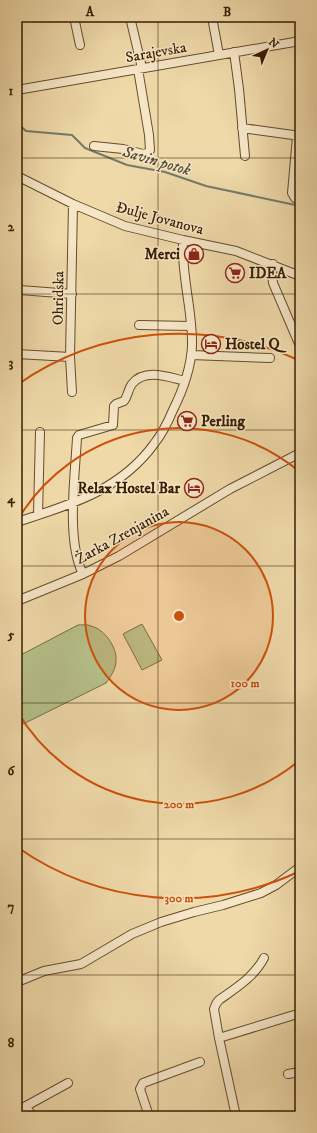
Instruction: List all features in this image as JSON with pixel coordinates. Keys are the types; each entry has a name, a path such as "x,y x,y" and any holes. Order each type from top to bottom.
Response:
{"street":[{"path":"74,17 80,45"},
{"path":"94,146 123,149 142,154 148,153 150,150 140,69 130,17"},
{"path":"212,17 219,55"},
{"name":"Sarajevska","path":"17,90 300,41"},
{"path":"234,52 245,156"},
{"path":"242,128 294,135 297,137 292,193 295,198 300,200"},
{"name":"Đulje Jovanova","path":"17,176 72,204 125,226 236,251 273,264 300,276"},
{"name":"Ohridska","path":"72,204 70,356 72,392"},
{"path":"17,522 74,503 95,494 119,479 144,457 155,444 163,431 176,405 185,381 191,356 191,326 183,256 183,240"},
{"path":"273,264 273,283 300,346"},
{"path":"20,290 72,294"},
{"path":"138,325 191,326"},
{"path":"17,354 70,356"},
{"path":"191,356 270,358"},
{"path":"83,574 74,549 74,503 77,438 79,435 113,425 114,406 124,401 128,389 137,379 145,375 155,374 185,381"},
{"path":"38,515 40,432"},
{"name":"Žarka Zrenjanina","path":"17,601 83,574 119,556 230,489 300,453"},
{"path":"17,982 44,971 81,964 132,934 160,922 223,905 267,891 300,867"},
{"path":"236,1116 214,1009 216,1004 259,968 264,958"},
{"path":"219,1038 294,1015"},
{"path":"149,1116 140,1089 143,1083 200,1062"},
{"path":"288,1074 300,1072"},
{"path":"17,1110 68,1083"},
{"path":"26,1106 32,1116"}],"green space":[{"path":"142,624 162,660 142,670 123,634"},
{"path":"78,625 88,625 96,628 109,639 116,655 115,666 111,675 106,683 17,727 17,657"}],"waterway":[{"name":"Savin potok","path":"17,123 26,131 72,135 85,148 127,165 165,172 206,186 300,206"}],"place":[{"name":"Merci","path":"194,254"},
{"name":"IDEA","path":"235,273"},
{"name":"Hostel Q","path":"211,344"},
{"name":"Perling","path":"187,421"},
{"name":"Relax Hostel Bar","path":"194,488"}]}
